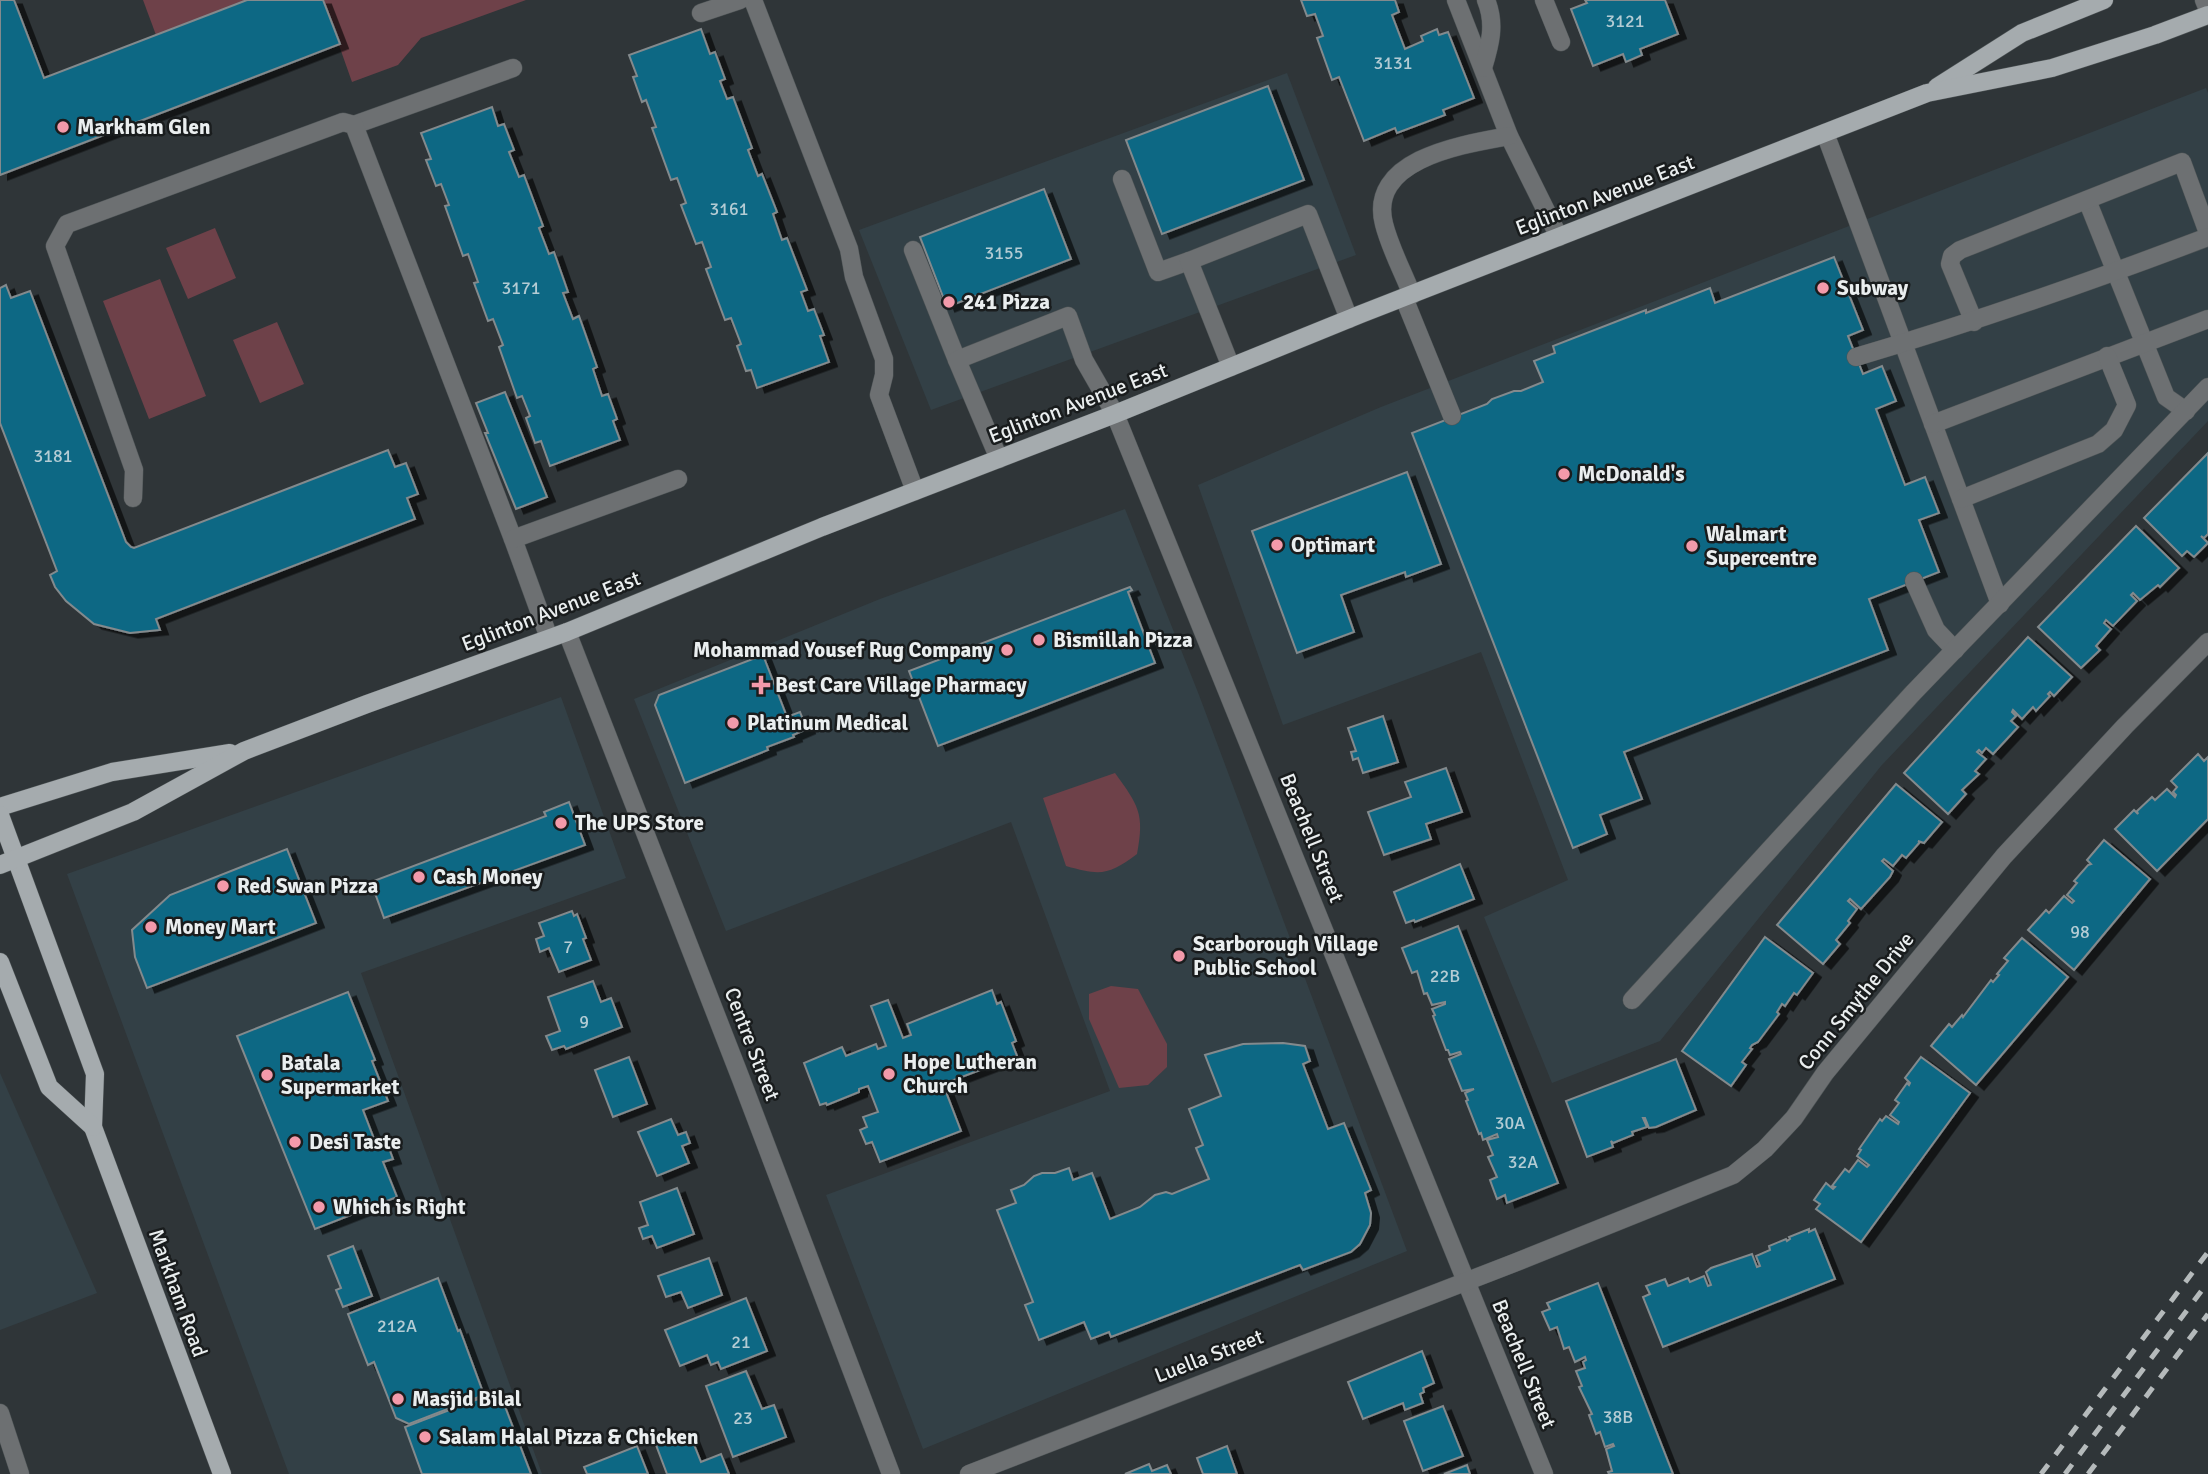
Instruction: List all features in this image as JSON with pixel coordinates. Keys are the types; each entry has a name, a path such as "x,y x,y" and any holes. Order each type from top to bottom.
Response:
{"main road":[{"name":"Eglinton Avenue East","path":"1927,93 2022,33 2104,0"},
{"name":"Eglinton Avenue East","path":"8,862 133,812 244,751 567,632 822,527 1927,93 2052,68 2155,35 2208,12"},
{"name":"Eglinton Avenue East","path":"0,807 111,772 244,751"},
{"name":"Markham Road","path":"0,815 8,862 95,1074 93,1127 222,1474"},
{"name":"Markham Road","path":"0,962 49,1087 93,1127"}],"street":[{"path":"701,13 740,0"},
{"path":"753,0 849,249 854,277 884,359 884,375 879,395 915,491"},
{"path":"1456,0 1509,136 1559,237"},
{"path":"1483,68 1492,40 1490,10 1486,0"},
{"path":"1544,0 1561,42"},
{"path":"2204,0 2208,12"},
{"path":"133,498 134,470 55,246 67,224 343,122 354,125 513,68"},
{"path":"354,125 549,638"},
{"path":"1825,133 2000,604"},
{"path":"1452,416 1383,223 1383,204 1390,185 1413,162 1453,147 1509,136"},
{"path":"1856,357 1974,322 2116,272 2208,235 2182,162 1960,250 1952,257 1950,264 1974,322"},
{"path":"1122,179 1158,272 1308,215 1349,319"},
{"path":"2087,200 2166,397 2186,411"},
{"path":"913,250 999,459"},
{"path":"1189,261 1231,367"},
{"name":"Beachell Street","path":"957,360 1068,316 1084,360 1115,414 1544,1474"},
{"path":"1933,424 2208,319"},
{"path":"1961,499 2098,444 2114,430 2127,405 2107,356"},
{"path":"1632,1000 1913,693 2208,387"},
{"path":"513,539 678,479"},
{"path":"1914,582 1936,630 1955,650"},
{"name":"Centre Street","path":"567,632 891,1474"},
{"name":"Conn Smythe Drive","path":"1466,1280 1733,1175 1765,1149 1794,1118 1825,1073 2004,856 2124,726 2208,642"},
{"name":"Luella Street","path":"969,1474 1466,1280"},
{"path":"0,1413 20,1474"}],"shaded area":[{"path":"143,0 247,0 156,35"},
{"path":"323,0 526,0 421,38 398,65 352,82"},
{"path":"1287,73 1356,255 931,410 859,230"},
{"path":"2206,88 2208,421 1881,766 1660,1041 1552,1083 1484,917 1568,880 1481,652 1283,725 1198,485 1381,407"},
{"path":"215,228 236,278 188,299 166,248"},
{"path":"160,279 206,396 149,419 103,301"},
{"path":"277,322 304,384 260,403 233,340"},
{"name":"Scarborough Village Public School","path":"1125,509 1199,695 1407,1251 923,1449 826,1195 1110,1091 1011,822 726,931 634,699 880,599"},
{"path":"561,697 626,878 361,973 542,1474 289,1474 67,874"},
{"path":"1115,773 1138,810 1140,829 1137,854 1104,872 1066,866 1043,798"},
{"path":"1111,986 1138,989 1167,1044 1167,1067 1148,1085 1119,1088 1089,1019 1089,994"},
{"path":"0,1073 97,1293 0,1330"}],"building":[{"name":"Markham Glen","path":"0,0 14,0 44,78 247,0 323,0 340,44 0,175"},
{"path":"1301,0 1395,0 1399,12 1392,15 1405,49 1423,41 1421,36 1437,29 1439,35 1448,32 1474,98 1443,110 1445,115 1397,133 1395,128 1364,141 1339,77 1332,80 1317,38 1323,36 1315,14 1307,16"},
{"path":"1585,0 1665,0 1678,34 1640,49 1642,55 1626,62 1623,54 1593,66 1571,9 1587,3"},
{"path":"701,29 710,54 715,52 725,79 720,81 727,99 733,97 752,148 748,150 758,176 762,174 777,212 773,214 782,240 787,238 807,290 801,292 808,311 814,309 824,335 820,336 829,362 757,388 751,370 746,371 737,346 741,344 731,318 725,320 706,269 711,267 702,242 696,244 681,205 686,203 677,178 671,180 652,128 656,127 646,100 642,102 633,77 637,76 629,55"},
{"path":"1268,86 1304,180 1162,234 1126,140"},
{"path":"492,107 498,126 504,124 514,150 509,152 519,177 524,175 543,226 539,228 549,254 554,252 568,292 563,293 573,319 579,316 597,367 593,369 602,396 608,394 617,419 613,421 620,440 550,466 541,441 535,443 526,418 530,416 522,396 517,398 499,347 503,345 493,319 488,321 474,283 478,282 468,254 463,256 445,206 449,205 441,184 436,186 426,160 431,159 421,133"},
{"path":"1044,189 1071,259 947,307 920,237"},
{"name":"Walmart Supercentre","path":"1834,257 1863,330 1848,336 1863,374 1882,366 1896,401 1876,409 1905,485 1925,477 1939,513 1919,520 1939,572 1869,599 1888,650 1624,752 1642,799 1600,815 1607,834 1573,848 1412,433 1487,404 1492,399 1543,382 1534,361 1555,353 1553,346 1710,288 1715,303"},
{"path":"6,285 11,298 30,291 126,542 131,547 388,450 395,467 406,463 418,494 407,498 415,519 156,619 160,630 130,633 94,624 66,601 55,587 50,575 57,571 0,423 0,288"},
{"path":"505,392 547,497 516,509 485,433 488,433 476,403"},
{"path":"2208,453 2208,534 2204,538 2201,536 2208,543 2194,557 2187,551 2182,556 2144,518"},
{"path":"1407,472 1441,564 1406,577 1405,572 1341,595 1354,632 1297,653 1252,531"},
{"path":"2136,526 2179,568 2160,587 2158,585 2140,600 2133,593 2131,595 2137,601 2113,626 2106,620 2104,623 2111,629 2096,646 2100,650 2081,668 2038,627"},
{"path":"1130,587 1132,590 1128,592 1155,663 938,746 909,671"},
{"path":"2028,637 2072,677 2054,696 2050,692 2050,696 2036,711 2033,707 2022,719 2013,710 2016,716 2011,721 2018,727 1993,754 1986,748 1982,753 1979,750 1977,752 1986,759 1975,771 1979,774 1962,790 1966,794 1948,814 1904,773"},
{"name":"Platinum Medical","path":"763,655 787,717 800,712 807,729 767,747 768,750 685,783 655,705 659,695"},
{"path":"1383,716 1398,762 1363,773 1358,758 1353,760 1351,752 1356,751 1348,728"},
{"path":"2198,754 2204,761 2208,757 2208,819 2157,871 2115,829 2134,810 2138,814 2137,811 2152,797 2155,800 2167,789 2175,797 2173,792 2177,787 2171,781"},
{"path":"1446,768 1462,812 1426,824 1431,839 1384,855 1368,812 1411,797 1405,782"},
{"path":"1896,784 1942,822 1924,843 1918,841 1920,842 1906,858 1902,855 1893,866 1884,859 1882,861 1893,871 1861,909 1850,899 1848,901 1857,909 1836,940 1840,944 1823,964 1777,925"},
{"path":"569,802 585,845 384,918 371,882 546,816 544,812"},
{"path":"2104,840 2150,879 2074,970 2028,930 2046,910 2049,913 2064,896 2072,903 2074,901 2067,895 2077,883 2074,881 2091,864 2087,860"},
{"path":"287,849 316,923 147,988 135,957 132,930 170,895"},
{"path":"1460,864 1474,899 1406,923 1394,892"},
{"path":"572,911 574,916 577,914 591,960 559,972 549,948 540,952 536,939 544,936 539,923"},
{"path":"1458,926 1558,1183 1507,1203 1505,1195 1497,1199 1490,1180 1497,1177 1488,1157 1493,1155 1487,1140 1498,1137 1497,1134 1483,1140 1481,1133 1479,1134 1465,1093 1474,1089 1462,1091 1449,1059 1461,1054 1450,1055 1446,1050 1433,1016 1435,1015 1432,1009 1445,1002 1432,1005 1427,993 1424,994 1417,971 1412,973 1402,948"},
{"path":"1765,937 1813,973 1797,995 1794,993 1785,1006 1782,1004 1777,1012 1779,1014 1758,1042 1752,1045 1742,1062 1746,1065 1731,1086 1682,1051"},
{"path":"2022,938 2068,977 1976,1085 1931,1046 1949,1024 1952,1027 1962,1015 1963,1017 1991,980 1993,982 1999,975 1997,974 2008,961 2004,958"},
{"path":"593,981 601,1002 611,998 622,1027 566,1049 564,1046 552,1050 546,1036 560,1031 548,997"},
{"name":"Hope Lutheran Church","path":"992,990 997,1004 1001,1002 1016,1041 1012,1043 1017,1056 943,1084 961,1131 880,1162 872,1142 866,1144 860,1130 867,1127 863,1117 878,1112 868,1086 827,1105 820,1105 804,1063 842,1047 846,1056 876,1044 878,1049 886,1046 871,1006 888,1000 903,1038 911,1035 907,1024"},
{"path":"348,992 388,1101 363,1110 376,1144 386,1140 393,1159 383,1162 397,1197 315,1229 237,1036"},
{"path":"1283,1043 1305,1046 1310,1061 1303,1064 1328,1129 1344,1123 1371,1190 1365,1193 1371,1213 1370,1225 1360,1244 1351,1252 1303,1270 1300,1265 1111,1337 1109,1332 1091,1339 1084,1322 1039,1340 1025,1305 1033,1302 997,1210 1016,1203 1011,1190 1042,1173 1055,1173 1069,1168 1073,1180 1092,1173 1110,1219 1140,1207 1155,1195 1166,1192 1172,1194 1209,1179 1196,1148 1203,1145 1189,1109 1221,1096 1205,1055 1243,1044"},
{"path":"629,1057 647,1104 613,1117 595,1070"},
{"path":"1921,1057 1970,1093 1861,1242 1816,1209 1820,1204 1814,1200 1826,1183 1833,1189 1835,1187 1832,1186 1845,1169 1849,1172 1858,1160 1867,1167 1869,1165 1857,1156 1861,1150 1859,1149 1880,1119 1882,1121 1886,1116 1898,1124 1890,1115 1899,1103 1895,1100 1907,1083 1909,1085 1905,1078"},
{"path":"1676,1059 1696,1110 1656,1127 1649,1128 1643,1118 1647,1127 1613,1143 1611,1141 1613,1147 1587,1157 1566,1101"},
{"path":"671,1119 678,1135 686,1132 690,1143 682,1146 689,1163 657,1176 638,1132"},
{"path":"677,1188 694,1234 657,1248 652,1236 643,1239 639,1228 648,1225 640,1202"},
{"path":"1809,1229 1809,1232 1815,1229 1835,1279 1663,1347 1643,1297 1650,1294 1646,1286 1665,1279 1668,1286 1688,1278 1690,1282 1704,1276 1708,1286 1711,1285 1706,1272 1711,1268 1752,1254 1757,1267 1760,1266 1756,1256 1770,1250 1769,1246 1786,1239 1787,1241 1789,1237"},
{"path":"353,1246 372,1296 343,1307 336,1290 341,1288 328,1256"},
{"path":"709,1258 722,1295 688,1308 681,1292 666,1297 658,1276"},
{"path":"438,1278 484,1395 409,1424 396,1418 374,1362 368,1365 348,1314"},
{"path":"1598,1283 1673,1474 1609,1474 1608,1472 1612,1471 1606,1449 1614,1446 1605,1447 1600,1432 1596,1434 1589,1415 1592,1414 1579,1387 1582,1386 1576,1371 1585,1368 1585,1357 1575,1362 1569,1347 1564,1349 1557,1327 1550,1330 1542,1312 1550,1309 1547,1303"},
{"path":"746,1298 767,1351 721,1369 718,1362 711,1365 707,1355 680,1366 665,1330"},
{"path":"1422,1351 1434,1383 1423,1388 1424,1392 1420,1394 1423,1403 1405,1410 1403,1403 1363,1419 1348,1382"},
{"path":"746,1371 762,1409 774,1405 786,1437 733,1457 706,1386"},
{"path":"499,1391 531,1474 422,1474 405,1427"},
{"path":"1443,1406 1463,1456 1423,1471 1404,1421"},
{"path":"689,1432 701,1462 721,1454 729,1474 667,1474 656,1445"},
{"path":"637,1446 648,1474 587,1474 584,1467"},
{"path":"1227,1446 1237,1474 1203,1474 1197,1458"},
{"path":"1149,1464 1152,1471 1167,1465 1171,1474 1125,1474"},
{"path":"1467,1465 1470,1474 1444,1474"}],"railway":[{"path":"2041,1474 2208,1252"},
{"path":"2065,1474 2208,1282"},
{"path":"2088,1474 2208,1314"}],"place":[{"name":"Markham Glen","path":"63,127"},
{"name":"Subway","path":"1823,288"},
{"name":"241 Pizza","path":"949,302"},
{"name":"McDonald's","path":"1564,474"},
{"name":"Optimart","path":"1277,545"},
{"name":"Walmart Supercentre","path":"1692,546"},
{"name":"Bismillah Pizza","path":"1039,640"},
{"name":"Mohammad Yousef Rug Company","path":"1007,650"},
{"name":"Best Care Village Pharmacy","path":"761,685"},
{"name":"Platinum Medical","path":"733,723"},
{"name":"The UPS Store","path":"561,823"},
{"name":"Cash Money","path":"419,877"},
{"name":"Red Swan Pizza","path":"223,886"},
{"name":"Money Mart","path":"151,927"},
{"name":"Scarborough Village Public School","path":"1179,956"},
{"name":"Hope Lutheran Church","path":"889,1074"},
{"name":"Batala Supermarket","path":"267,1075"},
{"name":"Desi Taste","path":"295,1142"},
{"name":"Which is Right","path":"319,1207"},
{"name":"Masjid Bilal","path":"398,1399"},
{"name":"Salam Halal Pizza & Chicken","path":"425,1437"}]}
